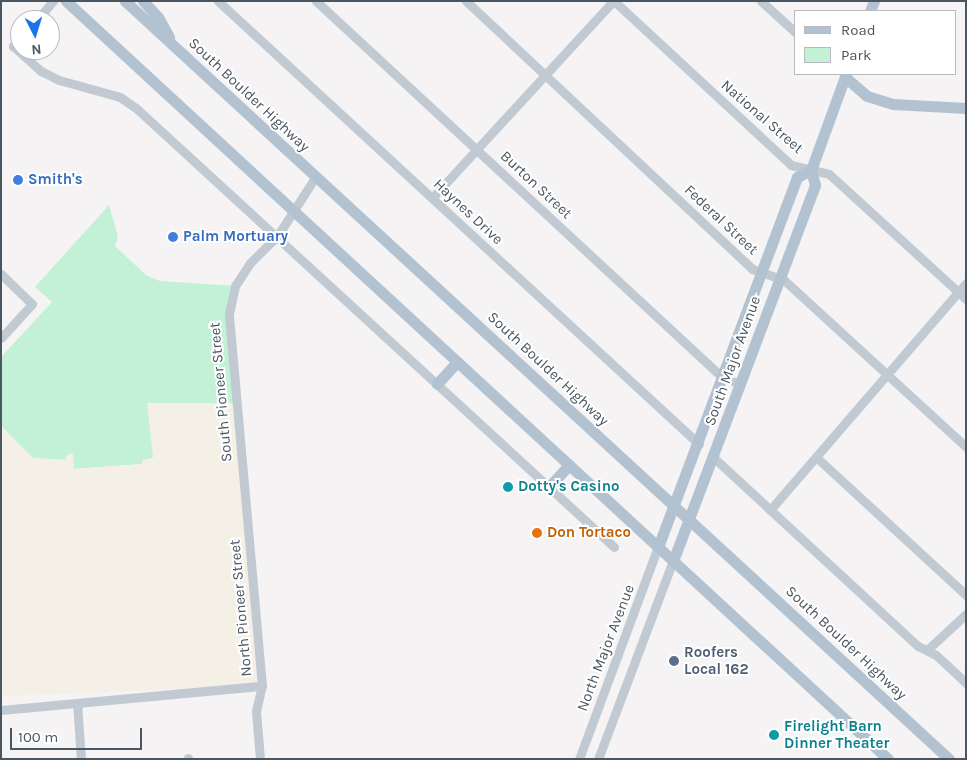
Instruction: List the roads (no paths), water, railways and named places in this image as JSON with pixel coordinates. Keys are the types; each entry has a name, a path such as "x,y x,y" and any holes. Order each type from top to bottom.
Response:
{"main road":[{"path":"66,1 888,759"},
{"name":"South Boulder Highway","path":"125,1 949,759"},
{"path":"143,1 158,17 173,45"},
{"path":"844,75 867,96 893,104 966,108"},
{"name":"South Major Avenue","path":"672,561 815,185 811,170 844,75"},
{"name":"South Major Avenue","path":"658,547 699,444 797,177 811,170"},
{"path":"437,384 457,362"},
{"path":"548,487 569,465"}],"street":[{"name":"Haynes Drive","path":"218,1 699,444"},
{"name":"Burton Street","path":"316,1 723,378 740,384"},
{"name":"Federal Street","path":"466,1 752,269 763,270 780,278 966,447"},
{"path":"432,198 613,1"},
{"name":"National Street","path":"613,1 791,165 829,174 966,299"},
{"path":"761,1 794,31"},
{"path":"29,60 41,70 59,80 120,97 136,108 278,235 614,547"},
{"name":"South Pioneer Street","path":"246,514 229,314 235,286 250,264 278,235 316,176"},
{"path":"1,274 32,304 1,338"},
{"path":"770,510 966,282"},
{"path":"713,457 770,510 966,683"},
{"path":"816,457 966,595"},
{"name":"North Pioneer Street","path":"246,514 262,686 256,711 260,759"},
{"name":"North Major Avenue","path":"579,759 658,547"},
{"name":"North Major Avenue","path":"598,759 672,561"},
{"path":"927,650 966,614"},
{"path":"1,710 262,686"},
{"path":"77,703 82,759"}],"place":[{"name":"Smith's","path":"18,180"},
{"name":"Palm Mortuary","path":"173,237"},
{"name":"Dotty's Casino","path":"508,487"},
{"name":"Don Tortaco","path":"537,533"},
{"name":"Roofers Local 162","path":"674,661"},
{"name":"Firelight Barn Dinner Theater","path":"774,735"}]}
